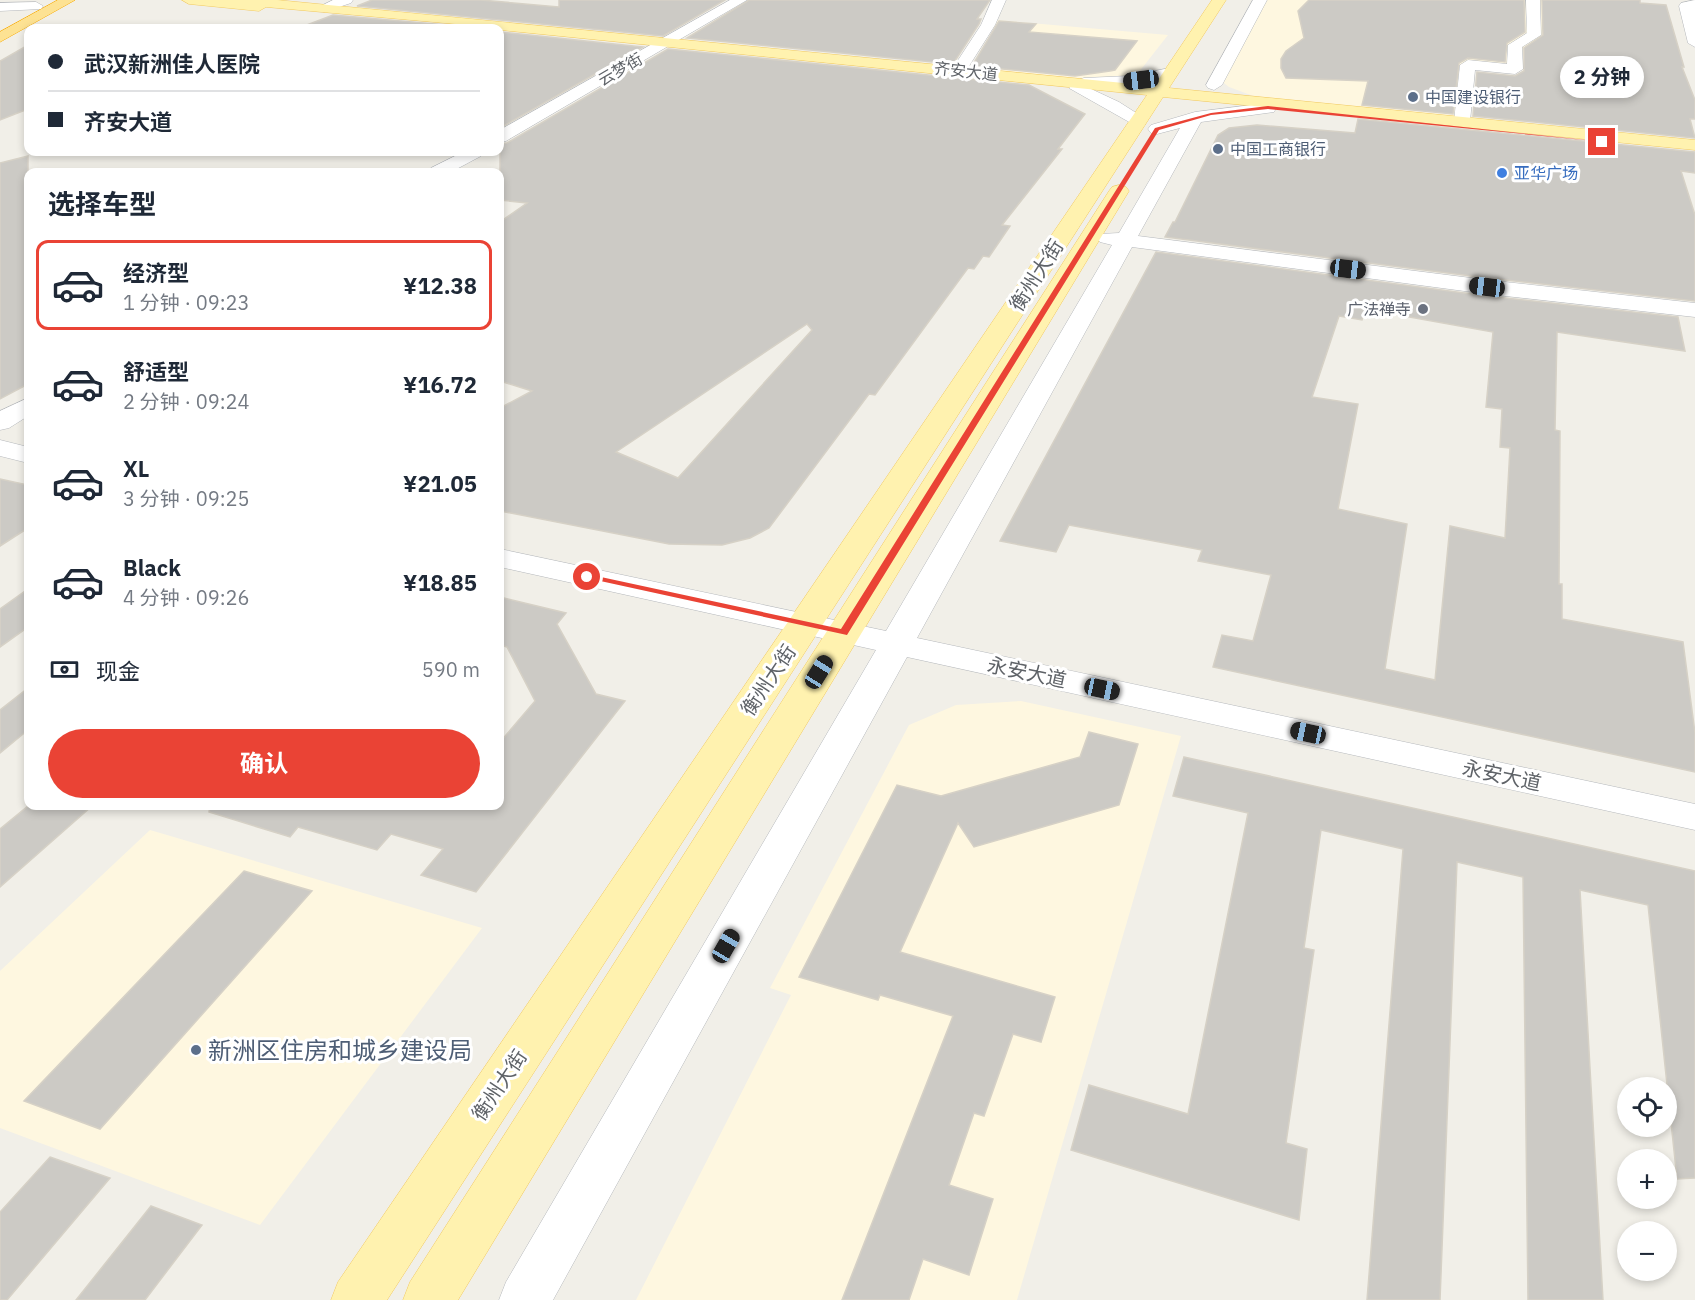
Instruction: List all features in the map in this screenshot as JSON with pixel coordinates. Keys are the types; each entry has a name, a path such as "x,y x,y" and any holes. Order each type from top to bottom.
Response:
{"highway":[{"path":"25,24 68,0"},
{"path":"0,27 36,2"},
{"path":"0,38 24,25"}],"main road":[{"path":"189,0 438,24"},
{"name":"齐安大道","path":"237,0 475,24"},
{"name":"衡州大街","path":"429,1300 1091,235 1170,99 1219,0"},
{"name":"衡州大街","path":"357,1300 805,624 1237,0"},
{"name":"齐安大道","path":"504,27 1081,86"},
{"name":"齐安大道","path":"504,30 959,71 1170,99 1462,121 1695,145"},
{"name":"齐安大道","path":"1266,105 1695,151"}],"street":[{"path":"324,8 346,0"},
{"name":"云梦街","path":"504,136 740,0"},
{"path":"959,71 988,25 999,0"},
{"path":"1214,85 1260,0"},
{"path":"1462,121 1468,65 1515,69 1515,45 1534,35 1533,0"},
{"path":"4,9 36,2"},
{"path":"1695,4 1686,6 1695,43"},
{"path":"1081,86 1129,81 1170,99 1214,85 1266,105"},
{"path":"1081,86 1113,105 1170,99 1266,105"},
{"path":"525,1300 1126,240 1170,99"},
{"path":"445,168 468,156"},
{"path":"1091,235 1487,287 1695,310"},
{"path":"0,423 24,408"},
{"path":"0,448 24,454"},
{"name":"永安大道","path":"504,559 1695,817"}],"shaded area":[{"path":"1267,0 1547,0 1553,48 1533,71 1472,66 1469,118 1256,97 1229,87 1220,80"},
{"path":"997,20 1168,35 1139,72 1101,81 980,69 1006,30 991,28"},
{"path":"1021,701 1181,736 1017,1300 636,1300 791,995 770,988 909,725 956,705"},
{"name":"新洲区住房和城乡建设局","path":"150,830 482,928 260,1225 0,1128 0,971"}],"building":[{"path":"372,0 481,0 559,7 559,0 725,0 663,36 357,6"},
{"path":"749,0 990,0 977,19 981,19 979,24 953,64 687,38"},
{"path":"1309,0 1524,0 1525,32 1507,43 1505,62 1468,58 1459,63 1453,114 1362,105 1368,81 1286,78 1281,68 1281,59 1286,51 1304,38 1298,11"},
{"path":"1542,0 1640,0 1640,3 1666,5 1684,67 1682,67 1695,100 1695,119 1690,119 1695,138 1473,116 1477,72 1515,76 1524,71 1524,48 1543,35"},
{"path":"333,15 435,24 309,24"},
{"path":"999,21 1036,24 1029,32 1137,41 1115,70 1110,71 1075,76 972,66"},
{"path":"504,32 643,47 504,126"},
{"path":"24,47 24,111 0,120 0,61"},
{"path":"668,49 1029,85 1085,114 1058,149 1062,149 1002,225 1010,226 989,257 983,256 974,269 968,268 875,395 869,394 769,528 750,538 722,545 669,544 504,512 504,406 532,391 504,382 504,219 527,203 504,200 504,168 500,168 500,156 504,156 504,143","holes":["807,324 812,330 678,478 616,452"]},
{"path":"1358,119 1695,152 1695,173 1681,171 1695,215 1695,301 1487,278 1165,237 1175,222 1218,135 1229,128 1257,125 1355,133"},
{"path":"28,156 28,168 24,168 24,386 0,399 0,163"},
{"path":"1156,252 1487,296 1678,317 1685,351 1557,332 1555,430 1560,431 1559,584 1562,584 1562,619 1683,642 1695,733 1695,772 1213,667 1222,635 1253,641 1271,575 1198,561 1202,550 1069,525 1056,552 1000,541","holes":["1365,309 1493,332 1486,407 1502,409 1500,447 1510,448 1505,538 1450,526 1435,680 1385,669 1407,524 1338,509 1358,404 1312,397 1339,316 1362,320"]},
{"path":"0,479 24,484 24,531 0,546"},
{"path":"24,592 24,630 0,647 0,609"},
{"path":"504,598 566,613 557,624 596,694 625,701 476,892 421,875 443,849 391,834 377,850 298,827 290,837 209,812 209,810 504,810 504,737 535,701 507,647 504,646"},
{"path":"24,691 24,733 0,753 0,710"},
{"path":"1089,732 1138,744 1119,805 974,847 958,823 900,952 1055,997 1041,1042 1013,1034 984,1116 974,1113 949,1185 993,1199 969,1275 923,1259 909,1300 842,1300 953,1016 880,995 878,1000 799,977 897,785 941,796 1080,757"},
{"path":"1184,757 1695,871 1695,1178 1677,1179 1677,1149 1674,1149 1673,1137 1677,1137 1677,1077 1666,1077 1648,905 1580,890 1603,1300 1528,1300 1523,877 1457,862 1440,1300 1367,1300 1403,849 1321,830 1304,948 1314,950 1286,1143 1307,1149 1299,1220 1071,1150 1089,1085 1188,1114 1248,813 1173,796"},
{"path":"24,809 87,810 0,887 0,829"},
{"path":"244,871 312,891 100,1129 24,1101"},
{"path":"50,1157 110,1178 7,1300 0,1300 0,1212"},
{"path":"151,1206 202,1225 145,1300 76,1300"}],"place":[{"name":"中国建设银行","path":"1413,97"},
{"name":"中国工商银行","path":"1218,149"},
{"name":"亚华广场","path":"1502,173"},
{"name":"广法禅寺","path":"1423,309"},
{"name":"新洲区住房和城乡建设局","path":"196,1050"}],"route":[{"path":"587,577 844,633 1157,129 1211,114 1268,108 1602,142"}]}
